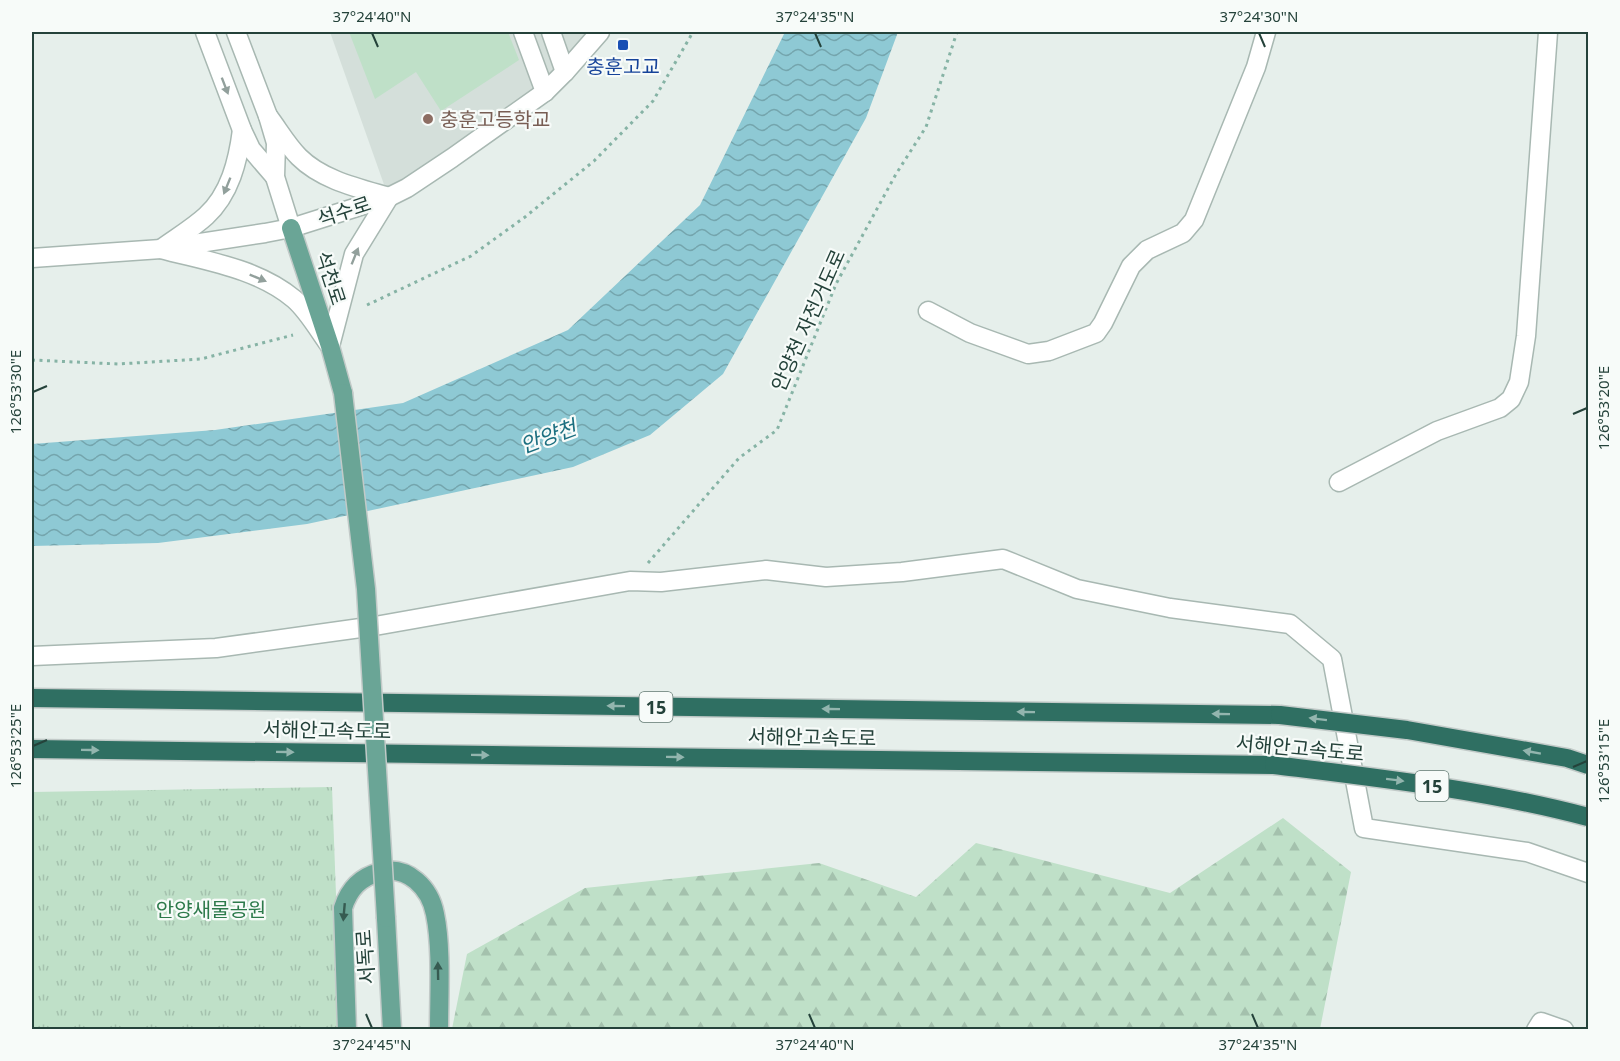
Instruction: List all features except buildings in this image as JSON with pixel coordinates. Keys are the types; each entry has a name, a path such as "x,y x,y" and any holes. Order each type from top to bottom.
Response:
{"highway":[{"name":"서해안고속도로","path":"32,698 1280,715 1407,730 1567,758 1588,765"},
{"name":"서해안고속도로","path":"32,749 1274,765 1404,781 1560,809 1588,817"}],"main road":[{"name":"석천로","path":"291,228 343,393"},
{"name":"서독로","path":"343,393 366,589 392,1029"},
{"path":"347,1029 343,908 348,893 355,885 373,873 399,870 413,876 425,891 435,913 439,1029"}],"street":[{"name":"석천로","path":"205,32 251,149 275,177"},
{"name":"석천로","path":"236,32 276,143 275,177 291,228"},
{"path":"523,32 545,92"},
{"path":"551,32 565,72"},
{"name":"석수로","path":"32,258 161,249 291,228 389,196 407,188 452,158 545,92 600,32"},
{"path":"928,311 970,333 1028,354 1049,351 1096,333 1131,266 1147,250 1183,233 1194,220 1256,67 1266,32"},
{"path":"1338,482 1437,431 1500,408 1511,399 1519,382 1526,336 1548,32"},
{"path":"268,116 306,164 349,186 389,196 354,254 330,346"},
{"path":"161,249 207,215 223,197 239,151 242,130"},
{"path":"161,249 236,269 267,280 295,300 330,346"},
{"path":"32,656 216,648 375,626 630,582 661,582 766,570 826,577 902,572 1003,559 1077,589 1170,608 1290,624 1332,659 1364,828 1527,852 1588,873"},
{"path":"1536,1029 1541,1022 1564,1029"}],"path":[{"path":"367,305 471,256 525,217 594,161 653,101 693,32"},
{"name":"안양천 자전거도로","path":"630,582 739,458 777,430 836,284 896,174 926,127 957,32"},
{"path":"32,360 118,364 201,359 293,334"}],"shaded area":[{"name":"충훈고등학교","path":"330,32 592,32 541,87 387,193"}],"green space":[{"path":"349,32 508,32 519,60 441,111 416,72 375,99"},
{"name":"안양새물공원","path":"332,787 341,1029 32,1029 32,792"},
{"path":"1283,818 1351,872 1320,1029 452,1029 467,954 585,888 819,863 916,897 976,843 1170,893"}],"water":[{"name":"안양천","path":"785,32 898,32 866,118 723,374 650,435 573,467 307,524 158,543 32,546 32,444 215,430 403,403 568,330 700,205"}],"place":[{"name":"충훈고교","path":"623,45"},
{"name":"충훈고등학교","path":"428,119"}]}
